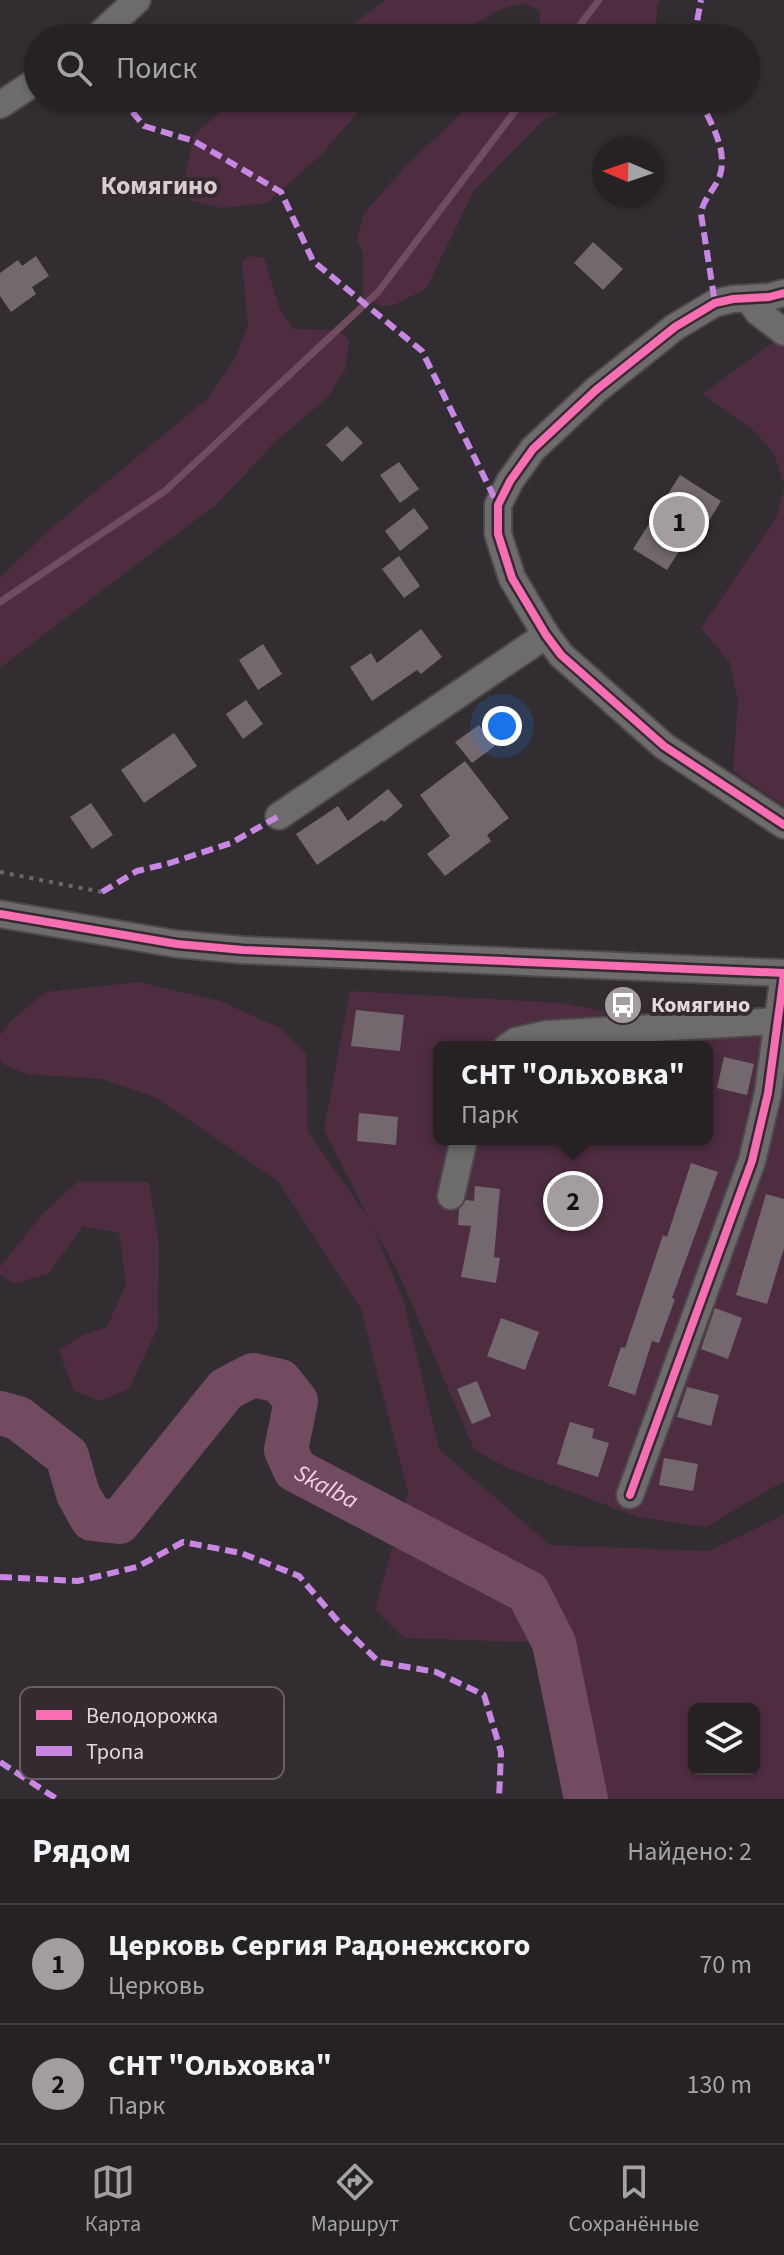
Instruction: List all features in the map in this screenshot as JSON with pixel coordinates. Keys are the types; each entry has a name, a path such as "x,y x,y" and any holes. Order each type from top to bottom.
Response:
{"street":[{"path":"111,24 137,0"},
{"path":"0,105 24,89"},
{"path":"784,293 715,303 675,327 596,390 533,449 510,481 498,505 498,534 512,578 561,655 664,746 784,825"},
{"path":"749,299 758,312 784,332"},
{"path":"279,816 546,635"},
{"path":"0,914 177,944 243,950 784,973 768,1093 752,1161 630,1495"},
{"path":"516,1041 547,1034 778,1021"},
{"path":"451,1196 463,1145"}],"path":[{"path":"0,872 102,892"}],"shaded area":[{"path":"386,0 661,0 657,7 656,24 540,24 540,11 523,3 498,10 476,24 353,24"},
{"path":"220,112 358,112 322,154 267,203 222,208 190,200 182,189 194,135"},
{"path":"462,112 560,112 544,119 473,192 426,289 394,305 381,306 363,298 363,254 357,239 364,213 405,167"},
{"path":"251,256 264,258 280,310 293,329 328,330 343,334 349,342 345,369 327,398 276,441 218,503 0,668 0,578 49,530 208,398 235,358 248,325 242,261"},
{"path":"782,336 784,485 774,453 752,429 702,394"},
{"path":"784,487 784,806 733,771 738,701 730,663 701,628 777,517"},
{"path":"139,982 220,1001 280,1028 306,1054 308,1132 369,1219 324,1130 350,991 562,1003 699,1030 767,1036 784,1014 784,1481 706,1527 638,1517 507,1468 474,1449 398,1272 373,1227 404,1302 439,1449 550,1545 709,1551 784,1515 784,1799 586,1799 554,1643 404,1638 375,1609 408,1493 361,1309 278,1181 155,1097 102,1079 26,1074 3,1064 0,1035 11,1021 46,992"},
{"path":"78,1181 149,1182 159,1246 158,1326 129,1389 100,1401 74,1391 59,1350 83,1335 107,1327 126,1284 119,1233 83,1226 49,1273 13,1284 0,1274 0,1267 42,1215"}],"building":[{"path":"593,242 623,269 603,290 574,263"},
{"path":"36,256 49,276 32,287 36,294 11,312 0,296 0,273 18,260 22,266"},
{"path":"347,426 363,443 342,462 326,445"},
{"path":"399,462 419,489 400,503 380,475"},
{"path":"680,475 721,501 693,547 685,542 667,570 633,549"},
{"path":"414,508 429,528 400,551 385,531"},
{"path":"399,556 420,586 404,598 382,569"},
{"path":"421,629 442,657 421,674 417,670 372,701 350,667 371,653 377,663"},
{"path":"263,644 282,674 258,690 239,660"},
{"path":"246,700 263,724 243,739 226,714"},
{"path":"479,725 495,746 472,763 455,742"},
{"path":"174,733 197,766 144,803 121,770"},
{"path":"465,761 509,818 487,835 491,841 445,876 427,854 450,836 420,795"},
{"path":"388,789 403,806 384,822 382,820 317,865 296,834 338,806 348,821"},
{"path":"91,803 113,835 92,849 70,817"},
{"path":"356,1010 404,1015 400,1051 351,1046"},
{"path":"724,1057 754,1064 747,1095 717,1088"},
{"path":"359,1113 398,1117 396,1145 357,1141"},
{"path":"691,1163 718,1172 659,1343 652,1341 635,1395 608,1386 621,1347 625,1348 663,1235 667,1237"},
{"path":"475,1186 500,1189 494,1257 500,1258 496,1283 461,1277 471,1226 458,1225 459,1209 466,1200 474,1201"},
{"path":"766,1194 784,1199 784,1248 767,1304 736,1295"},
{"path":"715,1308 742,1318 728,1359 701,1349"},
{"path":"501,1318 539,1332 525,1370 487,1356"},
{"path":"477,1381 491,1416 472,1424 457,1389"},
{"path":"687,1387 719,1395 711,1426 677,1417"},
{"path":"570,1422 594,1429 592,1438 609,1443 598,1477 557,1464"},
{"path":"664,1458 698,1464 693,1491 659,1485"}],"waterway":[{"path":"581,24 599,0"},
{"path":"0,602 165,491 378,292 514,112"},
{"name":"Skalba","path":"0,1413 18,1418 67,1456 78,1494 92,1519 119,1522 226,1389 253,1375 280,1381 296,1401 286,1450 295,1470 528,1592 554,1643 586,1799"}],"marked path":[{"path":"697,24 701,0"},
{"path":"132,112 144,126 194,141 281,192 313,261 422,351 498,505"},
{"path":"706,112 722,155 720,175 701,214 715,303"},
{"path":"102,892 137,871 231,843 279,816"},
{"path":"0,1577 78,1581 137,1567 183,1542 241,1553 299,1576 343,1627 379,1662 436,1672 484,1695 501,1752 499,1799"},
{"path":"0,1762 20,1775"},
{"path":"26,1779 57,1799"}],"cycle path":[{"path":"784,293 715,303 675,327 596,390 533,449 510,481 498,505 498,534 512,578 561,655 664,746 784,825"},
{"path":"0,914 177,944 243,950 784,973"},
{"path":"630,1495 752,1161 768,1093 784,974"}],"place":[{"name":"Церковь Сергия Радонежского","path":"679,522"},
{"name":"Комягино","path":"623,1005"},
{"name":"СНТ \"Ольховка\"","path":"573,1201"}],"district":[{"name":"Комягино","path":"159,185"}]}
